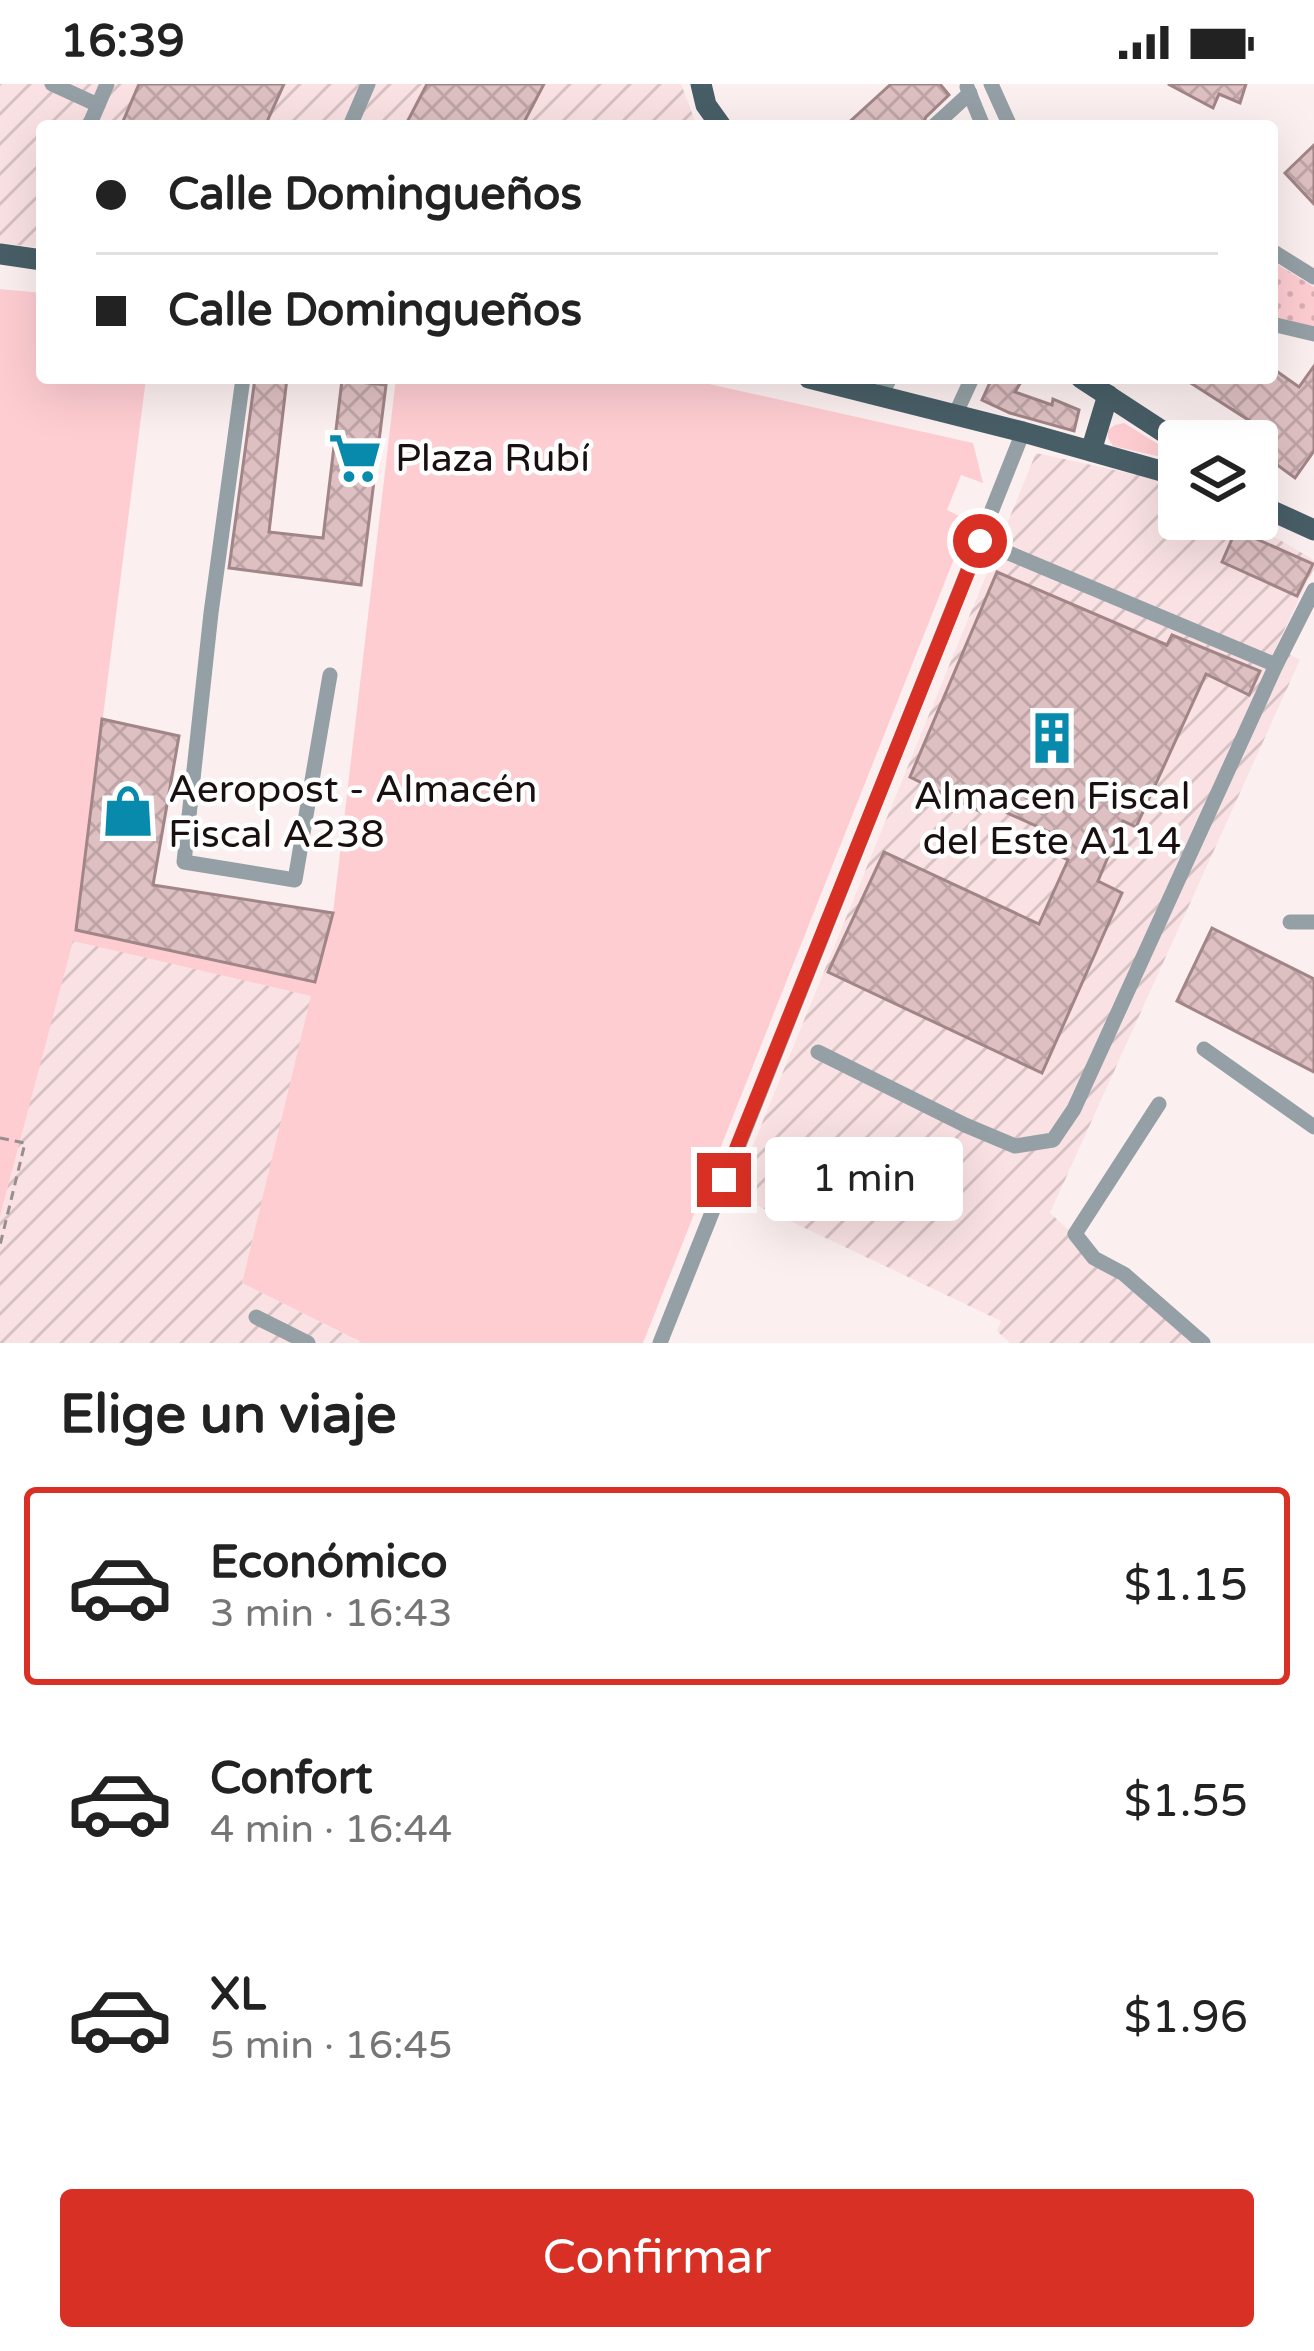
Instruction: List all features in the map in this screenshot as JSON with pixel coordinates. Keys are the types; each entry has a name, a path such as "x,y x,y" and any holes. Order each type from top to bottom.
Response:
{"main road":[{"path":"700,84 717,120"},
{"path":"0,254 36,255"},
{"path":"1091,384 1158,428"},
{"path":"885,387 955,415 1158,470"},
{"path":"1091,451 1108,395"},
{"path":"1278,505 1310,521"},
{"path":"1278,511 1310,521"}],"street":[{"path":"52,84 98,104"},
{"path":"91,120 107,84"},
{"path":"353,120 368,84"},
{"path":"991,84 1007,120"},
{"path":"940,120 968,89 981,120"},
{"path":"1278,255 1314,277"},
{"path":"1278,325 1314,334"},
{"path":"242,384 184,862 295,880 331,675"},
{"path":"955,415 969,384"},
{"path":"660,1343 1023,432"},
{"path":"980,541 1276,665"},
{"path":"818,1052 1016,1147 1053,1140 1074,1109 1314,590"},
{"path":"1290,922 1314,922"},
{"path":"1204,1048 1314,1127"},
{"path":"1159,1104 1075,1234 1094,1258 1124,1274 1203,1343"},
{"path":"256,1317 308,1343"}],"path":[{"path":"0,1138 25,1143 0,1245"}],"shaded area":[{"path":"0,84 681,84 695,120 36,120 36,247 0,243"},
{"path":"1278,265 1314,287 1314,327 1278,318"},
{"path":"0,289 36,292 36,384 145,384 76,929 315,982 333,913 395,384 709,384 973,443 983,483 961,475 947,510 969,521 643,1343 363,1343 242,1283 311,996 73,941 0,1216"},
{"path":"1124,423 1158,444 1158,456 1113,446 1108,430"},
{"path":"1036,453 1158,479 1158,540 1278,539 1314,560 1276,647 1300,660 1050,1213 1192,1343 1010,1343 997,1331 1001,1321 733,1194"},
{"path":"72,940 312,996 242,1283 362,1343 0,1343 0,1215"}],"building":[{"path":"139,84 284,84 268,120 124,120"},
{"path":"427,84 544,84 525,120 408,120"},
{"path":"891,84 940,84 949,95 925,120 852,120"},
{"path":"1168,84 1246,84 1240,103 1219,94 1213,108"},
{"path":"1314,145 1314,204 1285,173"},
{"path":"1314,366 1314,451 1295,478 1278,465 1278,420 1248,420 1192,384 1278,384 1278,372 1299,387"},
{"name":"Plaza Rubí","path":"254,384 286,384 269,532 323,538 342,384 386,385 361,585 229,568"},
{"path":"989,384 1020,384 1015,392 1079,410 1074,431 982,400"},
{"path":"1232,540 1259,540 1313,564 1297,596 1222,562"},
{"path":"997,572 1167,645 1172,635 1260,671 1249,695 1206,674 1136,827 1123,821 1098,881 1122,893 1042,1073 828,972 884,852 1039,924 1068,860 1060,856 1067,840 983,802 979,811 910,777"},
{"name":"Aeropost - Almacén Fiscal A238","path":"102,719 179,736 153,885 333,913 315,982 76,930"},
{"path":"1212,928 1314,979 1314,1072 1177,1001"}],"place":[{"name":"Plaza Rubí","path":"355,458"},
{"name":"Almacen Fiscal del Este A114","path":"1052,738"},
{"name":"Aeropost - Almacén Fiscal A238","path":"128,811"}],"route":[{"path":"724,1180 980,541"}]}
